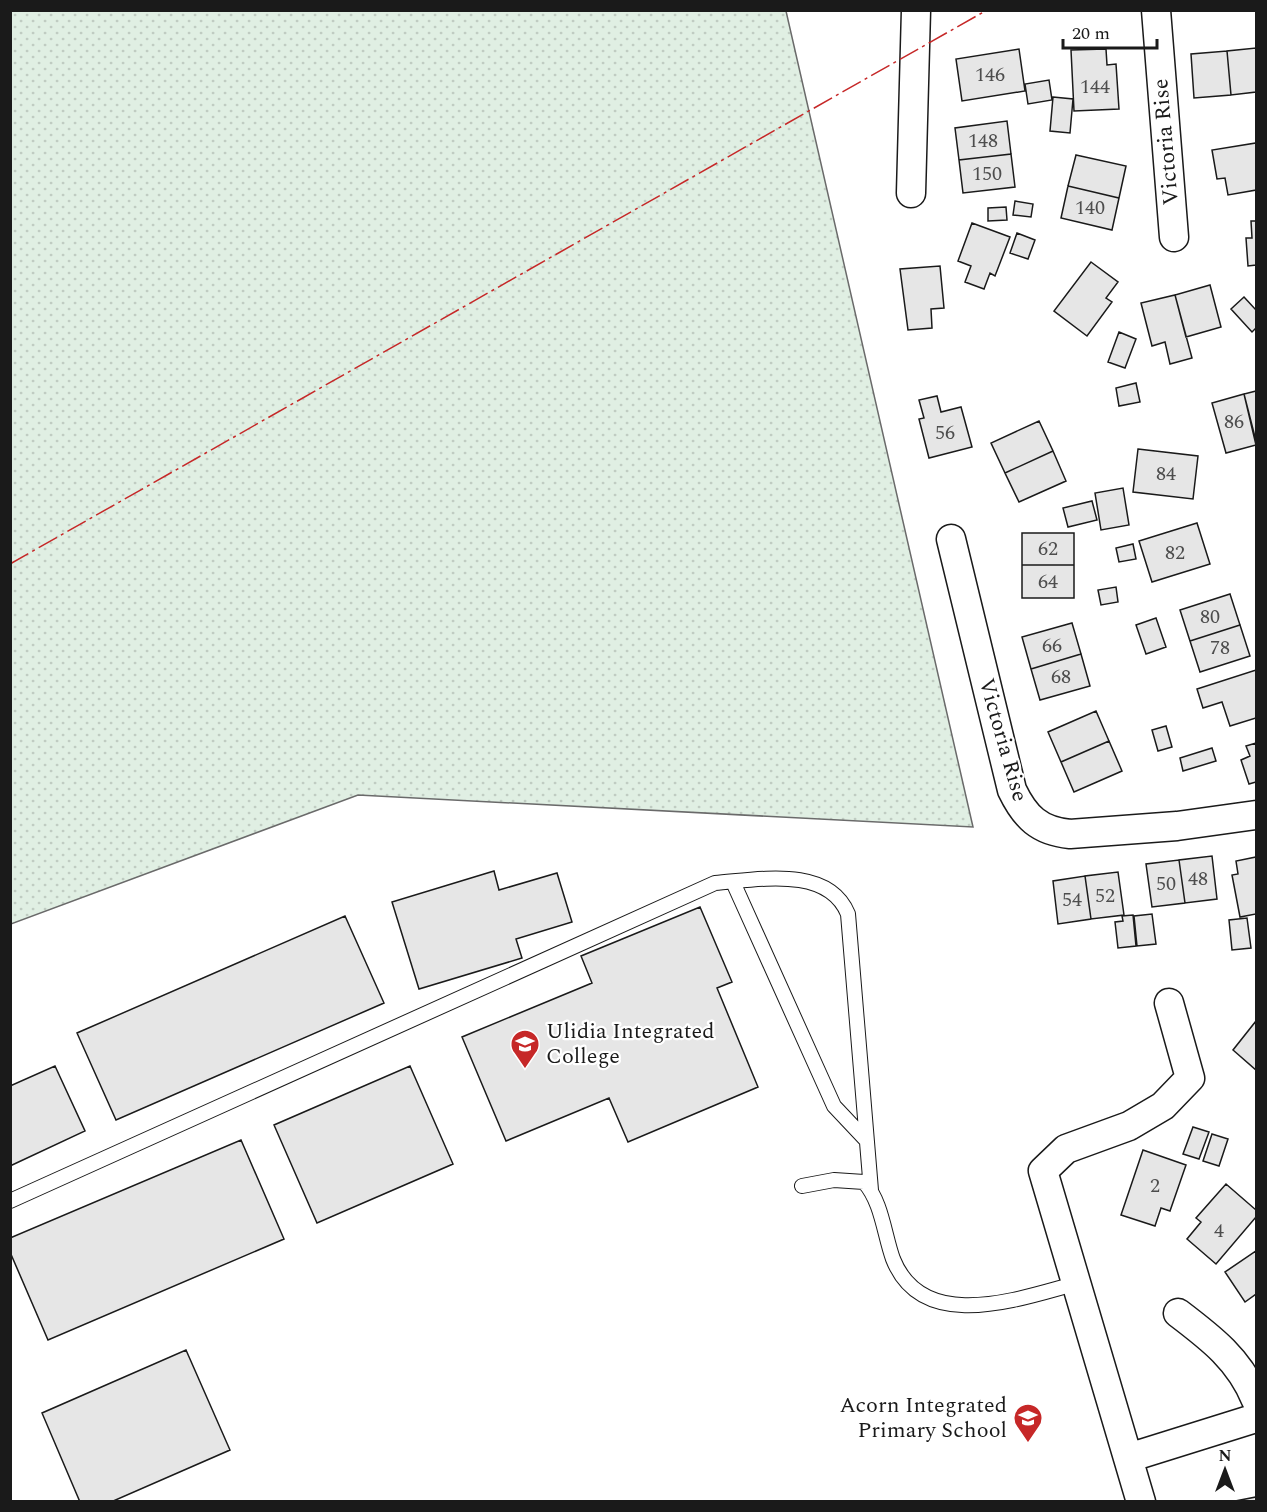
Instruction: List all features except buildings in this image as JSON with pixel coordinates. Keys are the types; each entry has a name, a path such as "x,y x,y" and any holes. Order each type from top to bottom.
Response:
{"street":[{"path":"911,193 916,10"},
{"name":"Victoria Rise","path":"1156,10 1174,237"},
{"name":"Victoria Rise","path":"951,539 1012,789 1021,810 1036,825 1053,832 1070,834 1177,826 1257,814"},
{"path":"1141,1502 1043,1171 1066,1149 1129,1126 1163,1106 1190,1078 1169,1003"},
{"path":"1178,1313 1218,1343 1235,1361 1257,1400"},
{"path":"1128,1458 1257,1418"}],"lane":[{"path":"10,1201 715,883 782,879 815,883 834,892 845,905 850,924 871,1190 897,1269 909,1284 922,1294 942,1302 971,1306 999,1304 1078,1283"},
{"path":"734,882 834,1106 867,1141"},
{"path":"802,1186 854,1179 864,1182 871,1190"}],"green space":[{"path":"11,10 786,11 973,827 358,795 11,924"}],"power":[{"path":"10,564 987,10"}],"place":[{"name":"Ulidia Integrated College","path":"525,1070"},
{"name":"Acorn Integrated Primary School","path":"1028,1444"}]}
